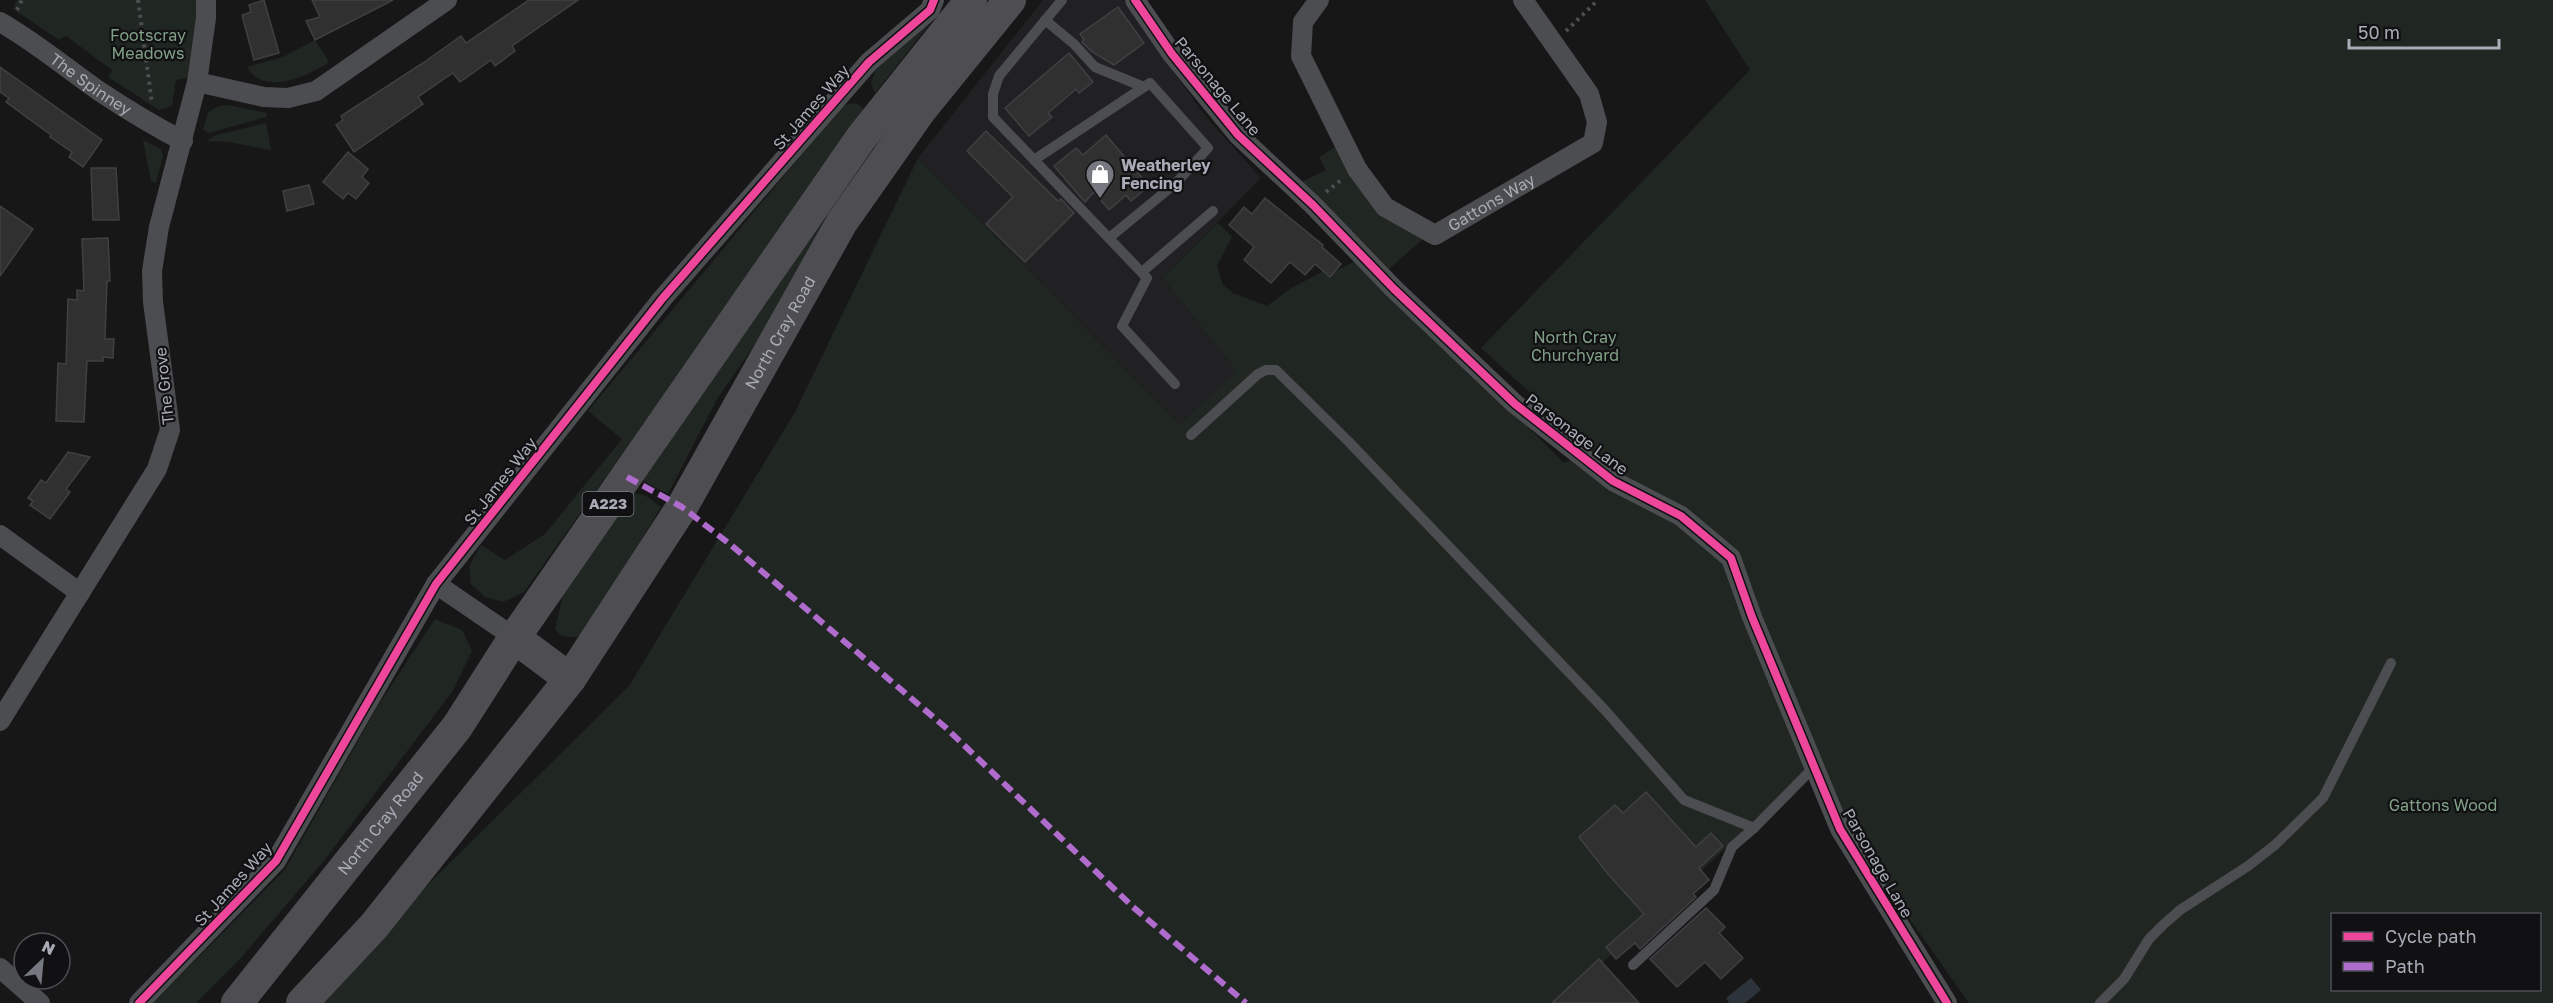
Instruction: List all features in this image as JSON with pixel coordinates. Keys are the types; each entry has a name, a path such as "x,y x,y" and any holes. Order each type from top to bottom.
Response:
{"main road":[{"name":"North Cray Road","path":"237,1003 457,727 515,638 861,138 971,0"},
{"name":"North Cray Road","path":"302,1003 374,926 570,679 682,507 842,222 920,111 1010,0"},
{"path":"515,638 570,679"}],"street":[{"name":"The Grove","path":"0,722 157,469 170,430 153,302 152,270 159,227 197,82 206,18 206,0"},
{"path":"197,82 264,97 288,98 316,91 447,0"},
{"name":"Parsonage Lane","path":"1135,0 1172,54 1238,135 1313,205 1394,289 1515,404 1613,480 1681,516 1731,558 1752,617 1840,829 1947,1003"},
{"name":"Gattons Way","path":"1319,0 1303,22 1301,56 1357,169 1385,207 1435,235 1593,143 1597,122 1589,94 1523,0"},
{"name":"St James Way","path":"139,1003 276,861 436,584 662,298 869,62 932,5"},
{"name":"The Spinney","path":"8,17 23,35 99,91 183,141"},
{"path":"0,535 80,594"},
{"path":"436,584 515,638"},
{"path":"0,968 40,1003"}],"lane":[{"path":"1062,0 999,76 993,94 993,117 1147,278 1122,327 1175,384"},
{"path":"1045,20 1074,44 1095,68 1144,87"},
{"path":"1034,160 1150,83 1208,148 1176,183 1109,238"},
{"path":"1142,273 1213,211"},
{"path":"1191,435 1258,374 1266,370 1276,370 1604,709 1684,800 1754,828"},
{"path":"2100,1003 2124,979 2149,939 2163,925 2180,910 2266,852 2323,798 2391,663"},
{"path":"1633,965 1714,890 1732,847 1814,767"}],"path":[{"path":"8,17 22,0"},
{"path":"138,0 152,105"},
{"path":"1553,43 1598,0"},
{"path":"1313,205 1318,198 1357,169"}],"shaded area":[{"name":"Weatherley Fencing","path":"1043,0 1123,0 1206,117 1261,178 1163,278 1236,371 1180,424 918,158"},
{"path":"1751,978 1761,990 1745,1003 1729,1003 1726,998"}],"green space":[{"name":"Footscray Meadows","path":"17,0 199,0 187,78 176,80 172,106 159,110 108,77 112,70 66,36 59,40 13,9"},
{"path":"984,0 996,0 717,399 668,494 639,479 902,102"},
{"path":"1705,0 2553,0 2553,1003 1969,1003 1806,773 1559,1003 308,1003 629,686 795,412 918,158 1180,424 1236,371 1163,278 1218,223 1232,237 1217,266 1223,285 1233,293 1267,306 1293,287 1324,271 1330,276 1359,259 1564,463 1592,449 1481,348 1750,70"},
{"path":"932,21 875,93 871,83 876,69"},
{"path":"315,40 329,62 299,78 287,81 264,81 255,76 247,67 283,57"},
{"path":"857,103 866,111 524,592 503,602 485,597 471,584 469,566 481,545 505,560 545,534 622,439 588,411 843,105"},
{"path":"228,105 267,113 266,117 209,133 203,130 208,112 219,106"},
{"path":"266,123 271,150 229,142 207,141 216,135"},
{"path":"143,140 161,149 163,156 156,183 151,181"},
{"path":"1340,144 1372,193 1400,227 1425,237 1389,269 1301,182 1326,170 1319,157"},
{"path":"632,492 646,496 661,507 584,635 571,637 561,635 555,629 564,590"},
{"path":"435,619 462,630 472,651 452,692 323,862 239,960 196,1003 153,1003 284,871 379,704"}],"building":[{"path":"264,0 279,53 254,60 242,15 251,12 249,5"},
{"path":"312,0 393,0 315,40 306,21 320,17"},
{"path":"529,0 578,0 512,46 515,51 495,66 491,60 460,82 453,73 444,79 418,97 423,104 354,152 336,125 343,120 341,116 461,36 466,43"},
{"path":"1118,7 1144,43 1114,65 1091,51 1082,42 1084,40 1080,34"},
{"path":"1069,53 1093,82 1079,93 1076,89 1048,113 1052,117 1029,136 1005,108"},
{"path":"0,67 102,140 83,167 69,157 72,152 6,102 9,98 0,92"},
{"path":"986,131 1058,201 1061,199 1074,213 1025,262 986,224 1013,197 967,151"},
{"path":"1106,135 1149,186 1131,201 1126,195 1109,210 1094,192 1085,202 1054,166 1076,148 1083,155"},
{"path":"348,152 368,169 362,177 369,183 356,199 348,193 343,199 323,182"},
{"path":"91,168 116,168 119,220 93,220"},
{"path":"309,185 314,204 287,211 283,191"},
{"path":"1265,198 1323,245 1322,247 1341,264 1330,277 1315,264 1305,275 1290,262 1271,283 1244,260 1254,247 1229,225 1244,207 1252,214"},
{"path":"0,206 33,229 0,276"},
{"path":"108,238 110,281 107,281 105,339 114,339 113,358 103,357 103,361 87,361 84,422 56,421 58,363 66,364 68,299 77,300 77,290 84,291 82,239"},
{"path":"68,452 90,457 66,489 70,492 50,519 30,505 33,501 28,498 41,480 46,483"},
{"path":"1646,792 1696,847 1711,833 1723,846 1699,868 1709,880 1693,894 1696,897 1640,949 1635,943 1616,959 1606,947 1644,914 1579,837 1615,805 1623,813"},
{"path":"1706,908 1725,927 1719,933 1743,958 1721,979 1705,962 1677,987 1650,959"},
{"path":"1599,959 1639,1003 1552,1003"}],"marked path":[{"path":"627,477 682,507 731,545 945,727 1133,907 1246,1003"}],"cycle path":[{"path":"139,1003 276,861 436,584 662,299 869,62 930,10 934,0"},
{"path":"1135,0 1172,54 1238,135 1313,205 1394,289 1515,404 1613,481 1681,516 1731,558 1752,617 1840,829 1947,1003"}],"place":[{"name":"Weatherley Fencing","path":"1100,200"}],"park label":[{"name":"North Cray Churchyard","path":"1575,346"},
{"name":"Gattons Wood","path":"2443,805"}]}
